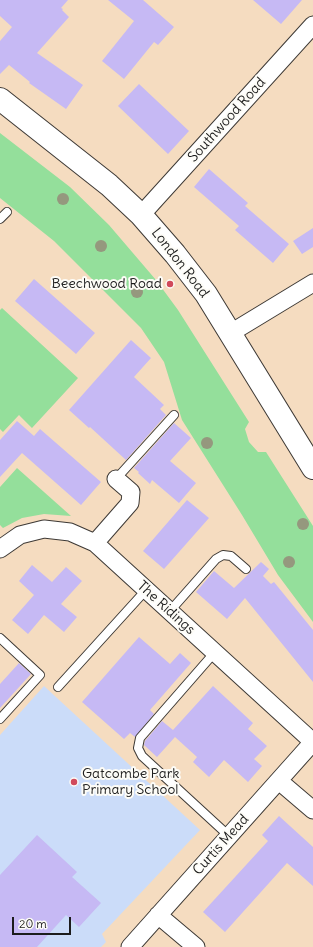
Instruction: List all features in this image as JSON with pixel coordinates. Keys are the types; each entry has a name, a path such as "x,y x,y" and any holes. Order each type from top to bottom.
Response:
{"main road":[{"name":"London Road","path":"0,99 109,185 141,215 175,254 206,294 229,334 313,468"}],"street":[{"name":"Southwood Road","path":"141,215 313,25"},
{"path":"229,334 313,283"},
{"path":"95,543 130,503 131,492 116,479"},
{"name":"The Ridings","path":"0,549 20,535 44,529 70,532 95,543 313,742"},
{"name":"Curtis Mead","path":"130,947 313,742"},
{"path":"279,781 313,810"},
{"path":"158,914 196,947"}],"lane":[{"path":"0,219 7,212"},
{"path":"116,479 174,415"},
{"path":"170,611 216,559 223,555 231,556 246,569"},
{"path":"58,687 146,590"},
{"path":"0,638 40,675 0,719"},
{"path":"215,652 140,738 138,748 142,756 229,836"}],"shaded area":[{"name":"Gatcombe Park Primary School","path":"44,686 200,830 102,934 106,942 101,947 0,947 0,735"}],"green space":[{"path":"0,133 70,187 109,225 156,280 178,310 249,422 245,429 249,442 258,452 266,452 313,526 313,622 278,575 182,420 164,362 141,328 54,241 0,198"},
{"path":"2,308 78,378 32,428 19,415 3,432 0,429 0,310"},
{"path":"17,468 71,516 44,514 22,518 3,528 0,525 0,487"}],"building":[{"path":"0,0 68,0 61,8 69,17 37,53 83,85 66,109 29,83 30,82 9,65 0,74 0,41 12,27 0,16"},
{"path":"108,0 143,0 174,27 158,45 154,42 124,79 102,61 134,21"},
{"path":"253,0 302,0 281,24"},
{"path":"139,84 189,131 168,154 118,106"},
{"path":"209,169 248,203 245,206 289,244 273,263 235,230 239,226 194,187"},
{"path":"313,228 313,247 302,254 293,241"},
{"path":"34,279 95,333 76,354 15,301"},
{"path":"131,340 151,358 134,377 164,405 160,409 166,415 126,460 69,410"},
{"path":"17,421 34,436 40,429 101,482 81,505 22,453 0,477 0,440"},
{"path":"174,423 191,438 170,461 196,483 179,503 152,480 150,484 134,468"},
{"path":"187,500 209,518 164,569 143,551"},
{"path":"261,562 269,569 263,576 271,584 274,582 313,630 313,682 245,598 227,619 196,592 214,571 234,588"},
{"path":"32,565 52,582 66,567 82,581 61,604 77,617 64,632 44,615 28,634 12,620 34,595 19,581"},
{"path":"139,637 170,664 180,653 191,663 150,710 154,714 135,737 130,733 124,739 82,702"},
{"path":"19,663 31,674 0,708 0,684"},
{"path":"213,686 253,723 248,729 267,746 254,759 262,766 248,782 224,760 209,777 193,762 197,757 175,737 157,757 144,745 145,741 162,721 173,730"},
{"path":"279,816 313,847 313,886 287,863 225,932 203,912 268,841 262,835"},
{"path":"37,835 77,872 72,877 101,903 79,927 66,915 37,947 0,947 0,875"}],"place":[{"name":"Beechwood Road","path":"170,284"},
{"name":"Gatcombe Park Primary School","path":"74,782"}]}
